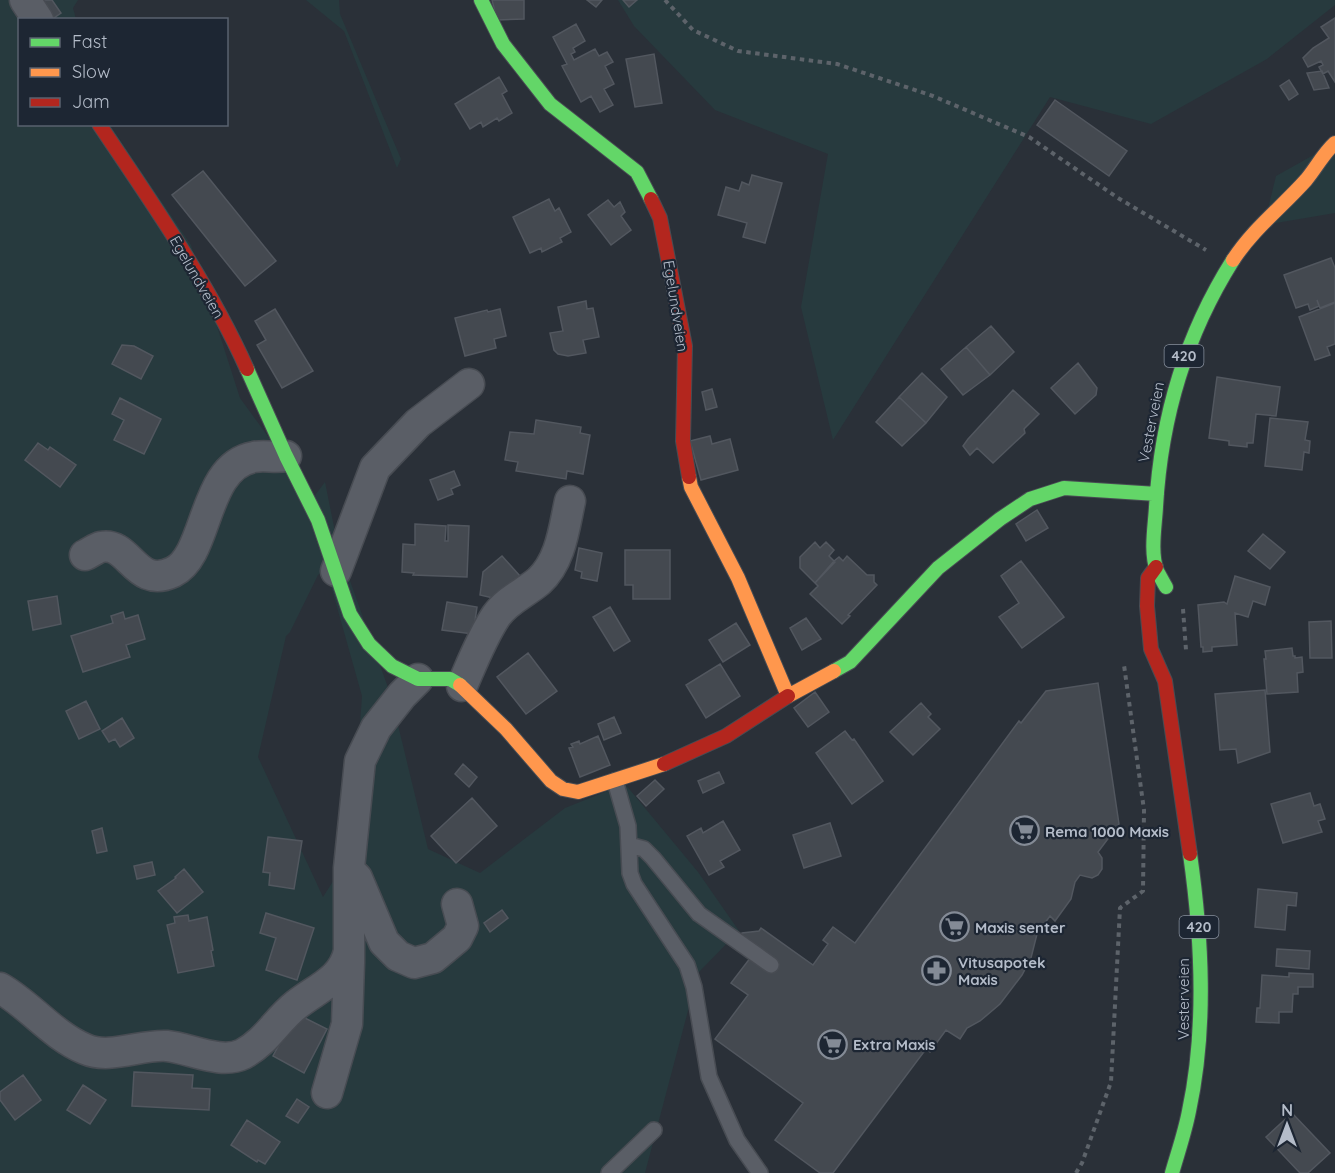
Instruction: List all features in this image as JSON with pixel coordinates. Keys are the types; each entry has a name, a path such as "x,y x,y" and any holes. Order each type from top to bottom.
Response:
{"street":[{"path":"25,0 37,18"},
{"name":"Egelundveien","path":"481,0 503,45 534,85 550,104 637,172 660,218 685,346 682,441 691,487 738,578 788,696"},
{"name":"Egelundveien","path":"100,126 168,228 235,342 286,456 318,520 350,614 369,644 392,666 418,679 450,679 462,686"},
{"name":"Vesterveien","path":"1167,605 1166,585 1156,567 1157,494 1159,462 1170,400 1182,360 1200,318 1241,248 1265,219 1305,181 1335,143"},
{"name":"Vesterveien","path":"1305,181 1332,170"},
{"path":"336,571 375,468 418,423 469,384"},
{"path":"85,555 102,546 117,549 143,573 153,577 174,572 190,555 213,497 230,468 253,457 286,456"},
{"path":"570,501 562,540 551,566 539,581 513,598 497,614 462,686 506,729 551,781 563,789 578,792 671,762 726,736 788,696 850,662 938,568 1000,519 1030,499 1064,488 1119,494 1157,494"},
{"name":"Vesterveien","path":"1156,567 1148,578 1147,606 1151,649 1165,681 1199,918 1202,1018 1199,1061 1187,1123 1172,1173"},
{"name":"Vesterveien","path":"1165,681 1170,655"},
{"path":"327,1093 347,1024 349,868 360,761 376,728 418,679"},
{"path":"349,868 357,878 384,942 398,956 414,963 433,958 457,938 463,926 457,904"},
{"path":"0,988 63,1037 86,1050 117,1052 164,1046 183,1048 212,1057 240,1056 263,1041 295,1005 335,978 347,962 349,951"}],"lane":[{"path":"615,781 628,826 630,873 634,884 687,965 694,987 709,1077 737,1140 760,1173"},
{"path":"629,845 644,849 699,914 771,965"},
{"path":"609,1173 654,1130"}],"path":[{"path":"665,0 693,30 738,51 837,64 933,96 1029,137 1118,198 1212,254"},
{"path":"1182,602 1186,655"},
{"path":"1076,1173 1111,1082 1120,908 1143,891 1144,810 1124,659"}],"green space":[{"path":"0,0 78,0 73,8 76,18 18,18 18,126 111,126 191,245 240,398 313,498 325,482 338,547 391,696 428,849 480,873 565,808 625,784 698,872 739,931 698,973 645,1173 0,1173","holes":["326,568 362,696 351,853 323,897 258,757 286,636 318,575"]},
{"path":"306,0 339,0 340,14 401,159 397,168 344,31"},
{"path":"618,0 1335,0 1335,5 1267,59 1151,124 1050,97 833,440 801,307 828,154 715,110 634,26"},
{"path":"1335,143 1335,213 1264,225 1276,176"}],"building":[{"path":"36,0 52,0 61,13 50,18"},
{"path":"492,0 524,0 524,19 497,20"},
{"path":"587,0 602,0 596,7"},
{"path":"623,0 637,0 629,7"},
{"path":"1335,18 1335,82 1328,71 1323,74 1319,67 1323,65 1321,61 1308,67 1303,58 1313,48 1329,38 1321,27"},
{"path":"576,24 585,41 573,48 575,52 571,54 574,60 595,49 599,56 607,52 613,62 605,66 614,84 604,89 613,105 600,112 591,96 581,102 562,66 567,64 553,37"},
{"path":"654,54 662,103 635,107 626,59"},
{"path":"1322,71 1329,88 1314,90 1307,73"},
{"path":"499,77 507,91 502,94 512,113 499,121 497,118 483,127 481,122 470,129 455,104"},
{"path":"1289,80 1298,94 1289,100 1280,86"},
{"path":"1055,100 1127,151 1109,176 1037,125"},
{"path":"203,171 276,261 245,286 172,195"},
{"path":"752,175 782,183 765,243 743,237 747,223 718,215 726,187 739,191 742,182 749,185"},
{"path":"549,199 555,211 559,208 571,232 560,238 562,242 542,252 541,248 530,253 513,217"},
{"path":"608,200 614,207 620,202 625,212 621,216 631,230 611,245 588,215"},
{"path":"1331,258 1335,268 1335,302 1320,308 1317,300 1319,306 1310,310 1308,304 1296,308 1284,275"},
{"path":"586,301 587,309 593,308 599,337 583,340 586,353 568,356 558,354 554,350 550,333 563,331 558,307"},
{"path":"1335,303 1335,344 1327,347 1330,355 1315,360 1299,317"},
{"path":"275,309 313,371 282,388 257,345 266,340 255,321"},
{"path":"500,309 506,336 494,339 496,348 465,356 455,318"},
{"path":"991,326 1014,352 990,375 966,347"},
{"path":"122,345 134,346 153,356 141,379 112,364"},
{"path":"966,347 990,375 963,395 941,369"},
{"path":"1078,363 1097,388 1096,395 1075,414 1051,388"},
{"path":"922,373 947,397 926,423 899,397"},
{"path":"1217,377 1280,387 1276,416 1256,414 1253,443 1247,443 1247,447 1229,445 1229,441 1209,438"},
{"path":"712,389 717,407 706,410 702,392"},
{"path":"1013,390 1039,414 1024,429 1025,433 993,463 977,448 970,455 963,446"},
{"path":"899,397 926,423 902,446 876,422"},
{"path":"120,398 161,419 144,454 114,440 124,420 112,414"},
{"path":"1270,418 1308,422 1305,440 1310,441 1309,453 1304,452 1302,470 1265,466"},
{"path":"536,420 581,427 580,433 590,435 583,474 567,471 566,479 516,471 518,462 505,460 510,432 534,434"},
{"path":"710,436 712,444 730,439 738,470 701,480 690,441"},
{"path":"38,443 48,450 50,447 76,465 60,487 25,460"},
{"path":"454,471 460,485 451,489 453,494 438,500 430,480"},
{"path":"1037,510 1048,528 1026,541 1016,524"},
{"path":"415,524 446,526 445,541 448,541 448,525 469,526 467,577 413,575 414,573 402,572 403,544 415,545"},
{"path":"1263,534 1285,552 1270,569 1248,551"},
{"path":"815,542 820,548 826,542 834,550 829,556 835,562 815,583 800,568 800,557"},
{"path":"579,548 602,553 597,581 581,578 582,572 575,570"},
{"path":"625,550 670,550 670,599 633,599 633,585 625,585"},
{"path":"502,556 520,576 497,599 480,595 483,572"},
{"path":"847,556 867,575 874,575 874,582 877,585 842,624 810,594 818,586 815,583 834,561 839,557 843,561"},
{"path":"1021,561 1064,617 1022,648 999,617 1019,603 1001,576"},
{"path":"1235,576 1270,587 1265,605 1253,601 1248,617 1235,613 1237,645 1212,647 1212,651 1203,652 1198,605 1224,602 1227,604"},
{"path":"57,596 61,624 33,630 28,601"},
{"path":"447,602 477,607 473,634 442,630"},
{"path":"610,607 630,641 614,651 593,617"},
{"path":"123,612 125,619 138,615 145,639 126,645 130,657 83,672 71,636 113,623 111,616"},
{"path":"806,618 821,639 802,650 790,628"},
{"path":"1331,621 1332,658 1310,658 1309,622"},
{"path":"736,623 750,645 723,662 709,640"},
{"path":"1292,648 1295,658 1302,657 1303,672 1297,673 1298,692 1267,694 1265,651"},
{"path":"528,653 557,691 526,714 497,677"},
{"path":"720,664 740,696 706,718 686,685"},
{"name":"Maxis senter","path":"1098,683 1119,824 1098,852 1102,858 1102,869 1092,878 1080,875 1075,882 1071,899 1055,921 1050,916 1037,934 1031,958 1022,975 1000,1004 980,1021 967,1028 960,1039 946,1030 930,1052 926,1049 833,1173 820,1173 775,1140 803,1103 715,1039 748,995 731,983 751,957 739,938 742,933 759,931 761,928 813,965 828,944 823,940 833,927 855,943 1019,721 1021,723 1046,691"},
{"path":"1265,690 1270,752 1238,763 1236,749 1220,750 1215,694"},
{"path":"815,692 829,712 808,727 794,708"},
{"path":"86,701 100,729 79,739 66,711"},
{"path":"921,703 931,714 928,717 940,729 913,755 890,732"},
{"path":"614,717 621,733 604,740 598,724"},
{"path":"122,718 134,738 120,747 115,739 109,742 102,731"},
{"path":"845,731 852,740 854,739 883,781 852,804 816,753"},
{"path":"598,736 610,765 580,777 569,748 573,747 571,744 579,741 580,744"},
{"path":"463,764 477,777 469,787 455,774"},
{"path":"719,772 724,783 703,793 698,781"},
{"path":"655,780 664,789 646,806 637,796"},
{"path":"1310,793 1314,806 1320,804 1325,819 1318,821 1322,832 1283,843 1271,804"},
{"path":"472,798 497,826 456,863 431,836"},
{"path":"723,821 740,850 720,861 724,867 709,875 687,836 701,828 703,833"},
{"path":"830,823 841,856 804,868 793,835"},
{"path":"102,828 107,851 97,853 92,831"},
{"path":"268,837 302,841 294,889 269,885 270,873 263,872"},
{"path":"152,862 155,875 137,879 134,866"},
{"path":"184,869 203,892 177,913 158,891"},
{"path":"1258,889 1297,893 1296,906 1287,905 1285,930 1255,927"},
{"path":"502,910 508,918 490,932 484,923"},
{"path":"266,913 314,928 297,980 266,970 276,938 260,933"},
{"path":"188,915 189,921 207,917 214,966 178,973 167,925 175,923 174,917"},
{"path":"1277,949 1310,951 1309,969 1276,966"},
{"path":"1289,973 1313,974 1313,987 1298,987 1298,994 1293,994 1292,1012 1279,1012 1279,1023 1256,1022 1257,1008 1260,1008 1262,975 1289,977"},
{"path":"301,1016 327,1029 304,1073 273,1056 292,1020"},
{"path":"134,1072 193,1075 192,1088 210,1089 209,1110 132,1106"},
{"path":"23,1075 41,1100 15,1120 0,1100 0,1092"},
{"path":"83,1085 106,1100 90,1124 67,1110"},
{"path":"297,1099 309,1107 298,1123 286,1116"},
{"path":"1292,1113 1330,1153 1308,1173 1300,1173 1266,1137"},
{"path":"247,1120 280,1142 265,1164 258,1160 257,1162 231,1145"}],"traffic: fast":[{"path":"481,0 503,44 550,104 637,172 651,199"},
{"path":"1166,587 1157,571 1153,547 1163,442 1178,379 1189,348 1201,318 1233,260"},
{"path":"247,369 318,520 350,614 369,644 392,666 418,679 450,679 460,685"},
{"path":"834,671 850,662 938,568 1000,519 1030,499 1064,488 1157,494"},
{"path":"1172,1173 1186,1127 1195,1079 1200,1015 1200,950 1190,854"}],"traffic: slow":[{"path":"1233,260 1259,228 1306,180 1335,143"},
{"path":"689,477 691,487 738,578 788,696 834,671"},
{"path":"460,685 506,729 551,781 563,789 578,792 664,764"}],"traffic: jam":[{"path":"100,126 197,274 247,369"},
{"path":"651,199 660,218 685,346 683,441 689,477"},
{"path":"1156,567 1148,578 1147,606 1151,649 1165,681 1190,854"},
{"path":"664,764 726,736 788,696"}],"place":[{"name":"Rema 1000 Maxis","path":"1024,831"},
{"name":"Maxis senter","path":"954,927"},
{"name":"Vitusapotek Maxis","path":"937,971"},
{"name":"Extra Maxis","path":"832,1044"}]}
